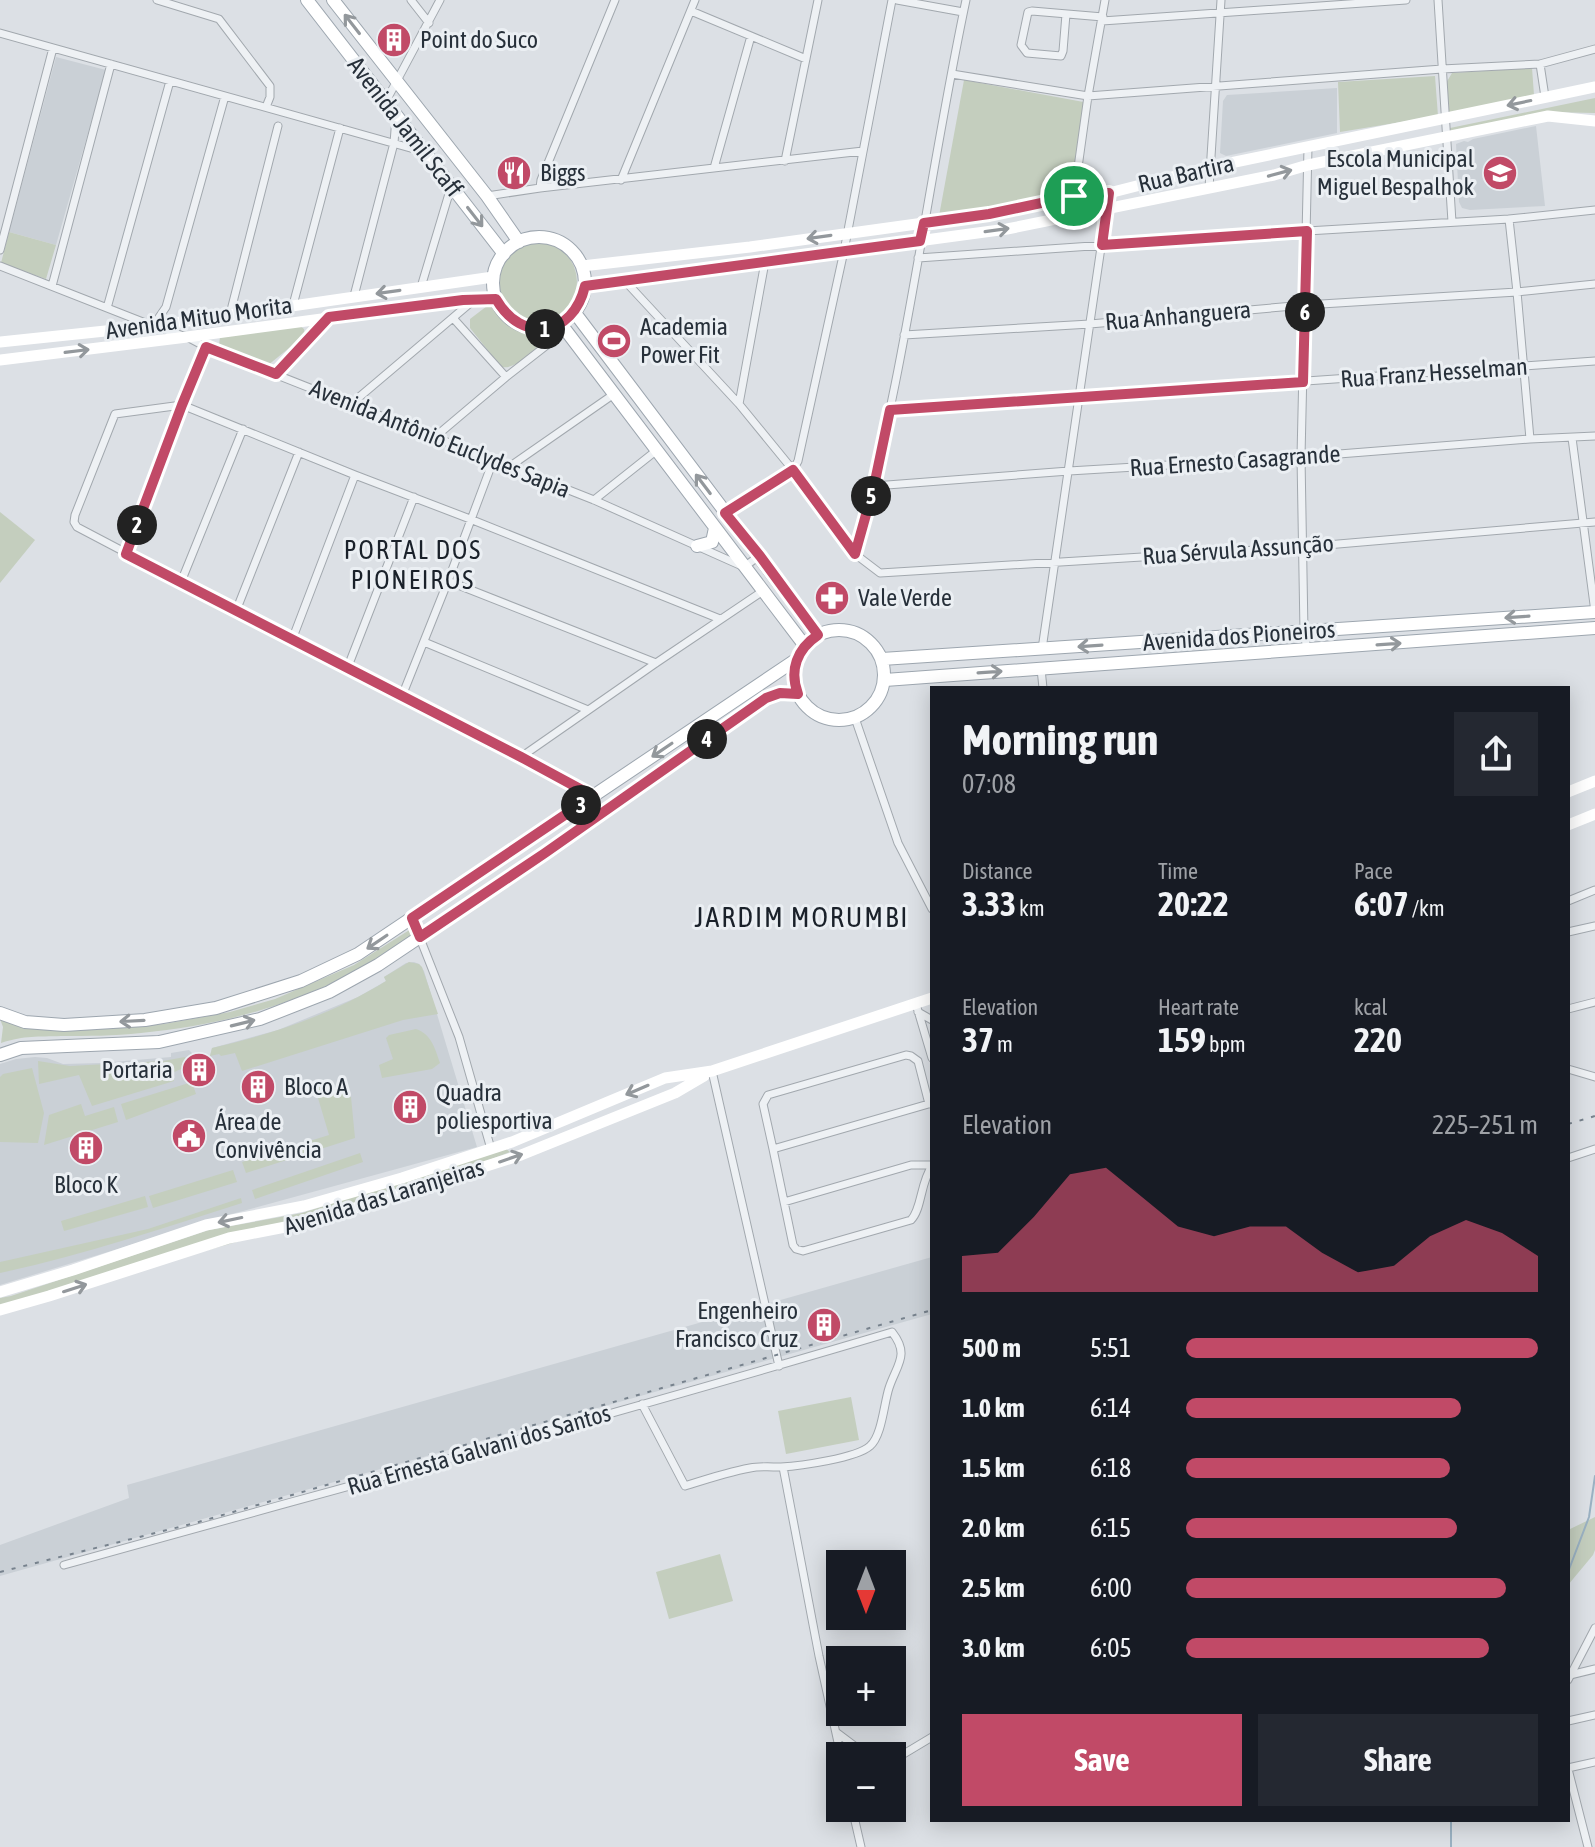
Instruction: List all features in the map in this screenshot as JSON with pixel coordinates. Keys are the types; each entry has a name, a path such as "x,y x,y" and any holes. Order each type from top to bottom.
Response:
{"main road":[{"name":"Avenida Jamil Scaff","path":"307,0 504,254"},
{"name":"Avenida Jamil Scaff","path":"333,0 487,196 519,242"},
{"path":"534,237 549,238 575,254 582,266 585,286 582,300 575,313 557,326 530,328 516,323 504,313 496,299 493,277 497,264 519,242 534,237"},
{"path":"575,313 818,635"},
{"path":"557,326 614,394 805,646"},
{"path":"697,546 712,542 715,528"},
{"name":"Avenida dos Pioneiros","path":"882,659 1595,612"},
{"name":"Avenida dos Pioneiros","path":"885,680 1595,628"},
{"path":"841,630 858,634 873,644 882,659 885,680 881,694 873,706 855,718 843,721 824,718 809,709 798,694 794,674 797,659 805,646 818,635 841,630"},
{"path":"0,1013 25,1022 64,1025 145,1020 216,1008 301,981 358,954 797,659"},
{"path":"0,1055 21,1048 159,1042 260,1019 329,992 378,965 545,853 766,698 780,693 798,694"}],"street":[{"path":"157,0 219,19 270,86 266,107"},
{"path":"411,0 429,23"},
{"path":"385,103 440,0"},
{"path":"540,188 615,0"},
{"path":"621,180 695,0"},
{"path":"785,161 818,0"},
{"path":"725,513 793,470 802,446 894,0 963,12"},
{"path":"855,554 874,486 890,410 966,0"},
{"path":"1074,196 1105,0"},
{"path":"1209,188 1221,0"},
{"path":"1066,14 1061,56 1027,53 1022,49 1028,12 1066,14 1102,19 1406,0"},
{"path":"1438,0 1452,222"},
{"path":"691,11 806,59"},
{"path":"0,33 423,151"},
{"path":"714,168 751,36"},
{"path":"0,250 53,48"},
{"path":"952,74 1088,96 1540,64 1595,49"},
{"path":"52,286 111,64"},
{"path":"1540,64 1545,97"},
{"path":"107,308 170,81"},
{"name":"Rua Bartira","path":"582,266 989,214 1074,196 1109,193 1211,167 1595,87"},
{"path":"153,326 166,307 225,96"},
{"name":"Rua Bartira","path":"585,286 1007,229 1548,116 1595,121"},
{"path":"354,296 394,143 396,117"},
{"path":"230,314 278,126"},
{"path":"293,305 340,128"},
{"path":"1307,650 1304,632 1301,457 1308,147"},
{"path":"487,196 863,151"},
{"path":"421,287 451,187"},
{"path":"1042,649 1109,193"},
{"path":"918,258 1509,219 1595,210"},
{"path":"1509,219 1530,439"},
{"path":"739,404 765,262"},
{"name":"Avenida Antônio Euclydes Sapia","path":"0,266 187,337 594,500 744,567"},
{"name":"Avenida Mituo Morita","path":"0,342 153,326 493,277"},
{"path":"625,281 739,404 855,554"},
{"name":"Rua Anhanguera","path":"904,335 1090,324 1595,284"},
{"path":"351,404 475,299"},
{"name":"Avenida Mituo Morita","path":"0,360 475,299 496,299"},
{"path":"276,374 329,317"},
{"path":"453,318 506,377"},
{"path":"435,437 547,345 557,326"},
{"path":"126,554 206,347"},
{"name":"Rua Franz Hesselman","path":"890,410 1595,361"},
{"path":"509,467 614,394"},
{"path":"593,796 79,529 74,522 75,515 115,414 182,405 720,619"},
{"path":"181,582 243,429"},
{"name":"Rua Ernesto Casagrande","path":"874,486 1595,436"},
{"path":"1572,438 1595,612"},
{"path":"594,500 657,450"},
{"path":"236,611 299,452"},
{"path":"402,696 493,461"},
{"path":"292,640 355,475"},
{"path":"347,669 414,497"},
{"name":"Rua Sérvula Assunção","path":"855,554 880,573 1303,547 1595,522"},
{"path":"744,567 760,556"},
{"path":"448,581 656,663"},
{"path":"521,757 763,591"},
{"path":"424,642 588,710"},
{"path":"1041,669 1043,686"},
{"path":"855,718 898,843 930,905"},
{"path":"1570,791 1595,781"},
{"path":"1570,824 1595,814"},
{"path":"1570,900 1595,890"},
{"path":"412,918 459,1037 491,1149"},
{"path":"1570,932 1595,926"},
{"name":"Avenida das Laranjeiras","path":"0,1292 206,1225 304,1206 402,1178 512,1142 665,1078 712,1071 917,1008 930,999"},
{"path":"1570,1008 1595,1002"},
{"path":"917,1008 930,1018"},
{"path":"917,1008 930,1051"},
{"path":"773,1149 930,1104 918,1061 906,1055 764,1098 763,1104 793,1245 803,1251 911,1220 917,1212 925,1176 930,1168"},
{"path":"1570,1070 1595,1077"},
{"path":"712,1071 779,1366"},
{"name":"Avenida das Laranjeiras","path":"0,1310 229,1238 311,1222 521,1155 675,1093 712,1071"},
{"path":"1570,1157 1595,1149"},
{"path":"784,1202 911,1165 930,1165"},
{"name":"Rua Ernesta Galvani dos Santos","path":"64,1565 892,1332 901,1343 901,1357 876,1438 870,1446 858,1453 783,1467"},
{"path":"642,1404 685,1486 755,1467 783,1467 838,1742"},
{"path":"1570,1676 1595,1628"},
{"path":"1570,1678 1595,1669"},
{"path":"1570,1721 1595,1715"},
{"path":"836,1732 849,1742"},
{"path":"906,1753 930,1738"},
{"path":"1570,1768 1595,1762"},
{"path":"1570,1777 1588,1847"},
{"path":"855,1822 861,1847"}],"shaded area":[{"path":"56,57 106,70 56,245 9,232"},
{"path":"1337,88 1337,133 1226,156 1220,153 1223,101 1227,95"},
{"name":"Escola Municipal Miguel Bespalhok","path":"1536,126 1545,206 1462,208 1459,202 1456,144"},
{"path":"414,962 424,971 477,1147 232,1214 0,1285 0,1064 35,1057 63,1064 101,1063 171,1057 171,1053 189,1050 195,1061 210,1056 212,1048 278,1030 358,997 386,981 384,977 406,963"},
{"path":"930,1258 930,1315 0,1576 0,1545 129,1498 127,1485"}],"green space":[{"path":"1532,68 1534,95 1449,114 1446,83 1452,73"},
{"path":"1435,76 1438,116 1340,132 1338,82"},
{"path":"964,80 1089,103 1072,194 939,216"},
{"path":"1595,98 1595,113 1549,112 1451,131 1450,128"},
{"path":"9,232 56,245 46,279 1,263"},
{"path":"536,241 552,244 565,253 574,266 577,282 574,298 565,311 552,320 536,323 520,320 507,311 498,298 495,282 498,266 507,253 520,244"},
{"path":"487,306 495,307 513,326 538,336 541,344 517,363 501,367 470,328 470,319"},
{"path":"300,326 305,335 267,366 219,345 220,337"},
{"path":"0,512 35,540 0,583"},
{"path":"411,929 413,936 349,975 283,1003 249,1013 215,1022 141,1033 31,1037 1,1043 3,1027 0,1019 55,1030 164,1024 230,1012 275,999 354,965"},
{"path":"409,962 422,967 438,1014 403,1020 242,1071 235,1053 210,1056 212,1048 324,1013 386,981 384,977"},
{"path":"416,1029 429,1038 440,1063 432,1069 382,1078 379,1065 393,1059 386,1038"},
{"path":"185,1057 188,1066 172,1073 174,1081 92,1106 79,1075 39,1084 38,1061 70,1066"},
{"path":"32,1068 44,1113 38,1143 0,1142 0,1077"},
{"path":"192,1082 196,1094 126,1120 121,1104"},
{"path":"316,1083 351,1097 355,1138 246,1173 242,1162 329,1135"},
{"path":"81,1104 85,1116 114,1107 118,1122 44,1145 49,1115"},
{"path":"505,1148 510,1152 321,1217 0,1307 0,1298 209,1230 302,1213"},
{"path":"360,1153 363,1162 255,1199 252,1190"},
{"path":"233,1170 237,1182 153,1208 149,1196"},
{"path":"145,1196 148,1207 64,1231 61,1221"},
{"path":"241,1198 242,1203 152,1232 0,1273 0,1262 148,1229"},
{"path":"851,1397 859,1440 786,1454 778,1411"},
{"path":"1595,1517 1595,1550 1570,1583 1570,1529"},
{"path":"720,1554 733,1601 669,1619 656,1572"}],"waterway":[{"path":"1570,1567 1589,1517 1595,1476"},
{"path":"1451,1822 1451,1847"}],"railway":[{"path":"1570,1123 1595,1116"},
{"path":"0,1572 195,1523 930,1311"}],"place":[{"name":"Point do Suco","path":"394,40"},
{"name":"Biggs","path":"514,173"},
{"name":"Escola Municipal Miguel Bespalhok","path":"1500,173"},
{"name":"Academia Power Fit","path":"614,341"},
{"name":"Vale Verde","path":"832,598"},
{"name":"Portaria","path":"199,1070"},
{"name":"Bloco A","path":"258,1087"},
{"name":"Quadra poliesportiva","path":"410,1107"},
{"name":"Área de Convivência","path":"189,1136"},
{"name":"Bloco K","path":"86,1148"},
{"name":"Engenheiro Francisco Cruz","path":"824,1325"}],"district":[{"name":"PORTAL DOS PIONEIROS","path":"413,565"},
{"name":"JARDIM MORUMBI","path":"802,917"}],"route":[{"path":"1109,193 1102,245 1307,231 1303,382 890,410 874,486 855,554 793,470 725,513 818,635 809,641 797,659 794,674 798,694 780,693 766,698 420,937 412,918 593,796 126,554 206,347 276,374 329,317 463,300 496,299 504,313 516,323 546,329 561,324 575,313 585,286 920,241 924,223 989,214 1074,196 1109,193"}]}
